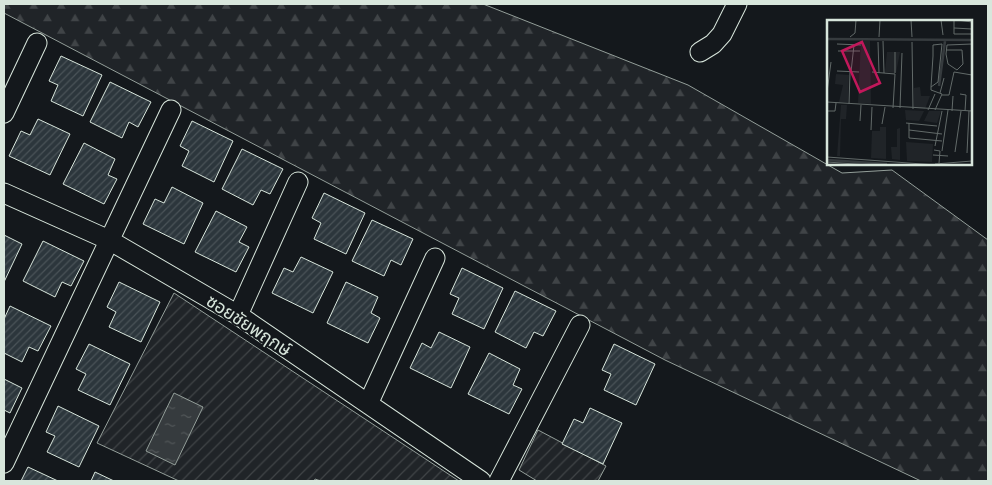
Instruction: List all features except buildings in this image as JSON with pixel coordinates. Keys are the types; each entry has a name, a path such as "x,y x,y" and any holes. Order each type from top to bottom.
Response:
{"street":[{"path":"700,52 713,44 722,34 737,4"},
{"path":"4,113 37,44"},
{"path":"4,463 170,110"},
{"path":"238,315 298,182"},
{"name":"ซอยชัยพฤกษ์","path":"4,193 109,240 238,315 480,481"},
{"path":"368,404 435,258"},
{"path":"501,481 580,325"}],"green space":[{"path":"4,4 483,4 688,85 842,173 892,170 988,240 988,481 921,481 665,360 4,13"},
{"path":"174,293 459,481 321,481 315,479 314,481 179,481 97,443"},
{"path":"538,430 606,466 598,481 537,481 519,470"}],"water":[{"path":"174,393 203,407 175,465 146,451"}]}
